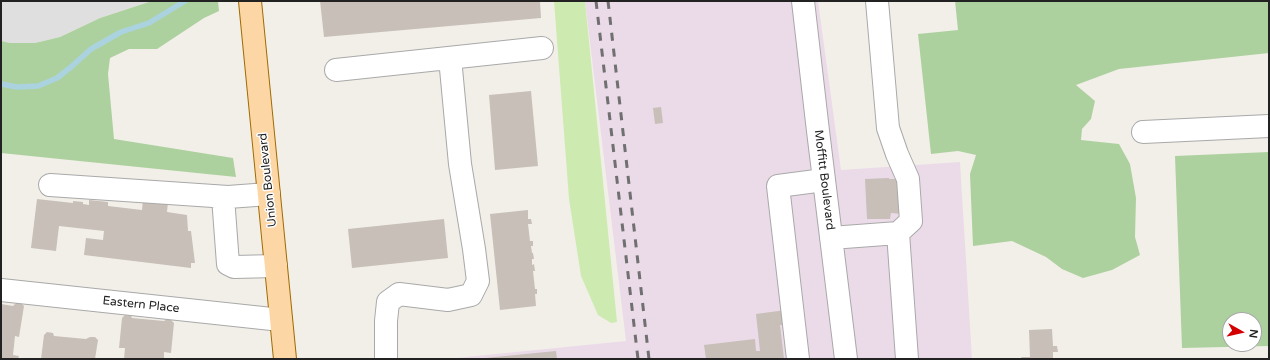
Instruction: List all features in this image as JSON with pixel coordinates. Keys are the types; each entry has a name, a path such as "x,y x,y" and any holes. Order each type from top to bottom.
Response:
{"main road":[{"name":"Union Boulevard","path":"250,1 285,359"}],"street":[{"name":"Moffitt Boulevard","path":"803,1 846,359"},
{"path":"831,238 898,233 911,222 908,180 888,128 877,1"},
{"path":"336,70 542,48"},
{"path":"386,359 386,321 388,302 399,294 448,300 471,295 478,281 460,164 450,58"},
{"path":"1143,132 1269,126"},
{"path":"798,359 778,186 824,180"},
{"path":"50,185 224,197 269,194"},
{"path":"224,197 228,264 234,267 276,266"},
{"path":"898,233 907,359"},
{"name":"Eastern Place","path":"1,290 281,320"}],"shaded area":[{"path":"1,1 152,1 100,18 60,37 35,43 10,43 1,41"},
{"path":"585,1 818,1 841,170 960,162 972,359 446,359 626,341"}],"green space":[{"path":"152,1 218,1 219,11 204,18 157,49 129,49 110,58 108,74 114,139 233,158 236,177 1,153 1,41 10,43 35,43 60,37 100,18"},
{"path":"554,1 585,1 617,322 611,323 598,315 581,276 569,199"},
{"path":"955,1 1269,1 1269,53 1119,69 1076,85 1095,101 1091,119 1082,129 1081,140 1119,144 1130,164 1136,198 1135,237 1140,255 1112,270 1083,278 1062,269 1046,257 1012,241 973,246 970,174 976,155 958,151 931,154 918,34 958,30"},
{"path":"1269,152 1269,346 1262,346 1262,312 1222,312 1222,347 1182,348 1175,156"}],"building":[{"path":"320,1 540,1 541,18 324,37"},
{"path":"531,91 538,166 495,170 489,95"},
{"path":"661,107 663,123 655,124 653,108"},
{"path":"865,179 901,179 902,214 891,213 890,219 867,219"},
{"path":"37,199 73,203 73,201 83,202 83,204 89,205 89,200 108,202 108,206 142,210 143,199 168,202 167,212 187,215 188,231 191,231 195,263 191,263 191,268 84,255 86,238 103,240 104,231 59,226 56,251 31,248"},
{"path":"528,210 528,219 531,219 532,224 528,224 530,241 533,241 533,246 531,246 534,259 532,259 532,265 534,264 535,271 533,271 535,289 537,289 537,294 535,294 536,306 500,310 490,214"},
{"path":"444,219 448,258 352,268 348,229"},
{"path":"17,302 24,306 19,337 15,336 13,355 19,356 18,359 1,359 1,304 13,306"},
{"path":"786,310 788,325 780,325 784,359 706,359 704,345 755,339 756,351 760,351 756,314"},
{"path":"125,315 131,316 132,318 164,321 167,319 171,320 174,323 171,353 164,352 164,359 124,359 125,348 119,348 122,318"},
{"path":"1052,329 1053,346 1057,346 1058,352 1053,352 1053,359 1022,359 1021,357 1030,357 1029,330"},
{"path":"47,332 53,333 54,336 86,339 95,337 98,340 95,359 41,359 44,335"},
{"path":"556,351 557,359 485,359 485,358"}],"waterway":[{"path":"1,84 17,87 38,86 57,78 91,49 121,32 149,23 185,1"}],"railway":[{"path":"596,1 638,359"},
{"path":"608,1 649,359"}]}
